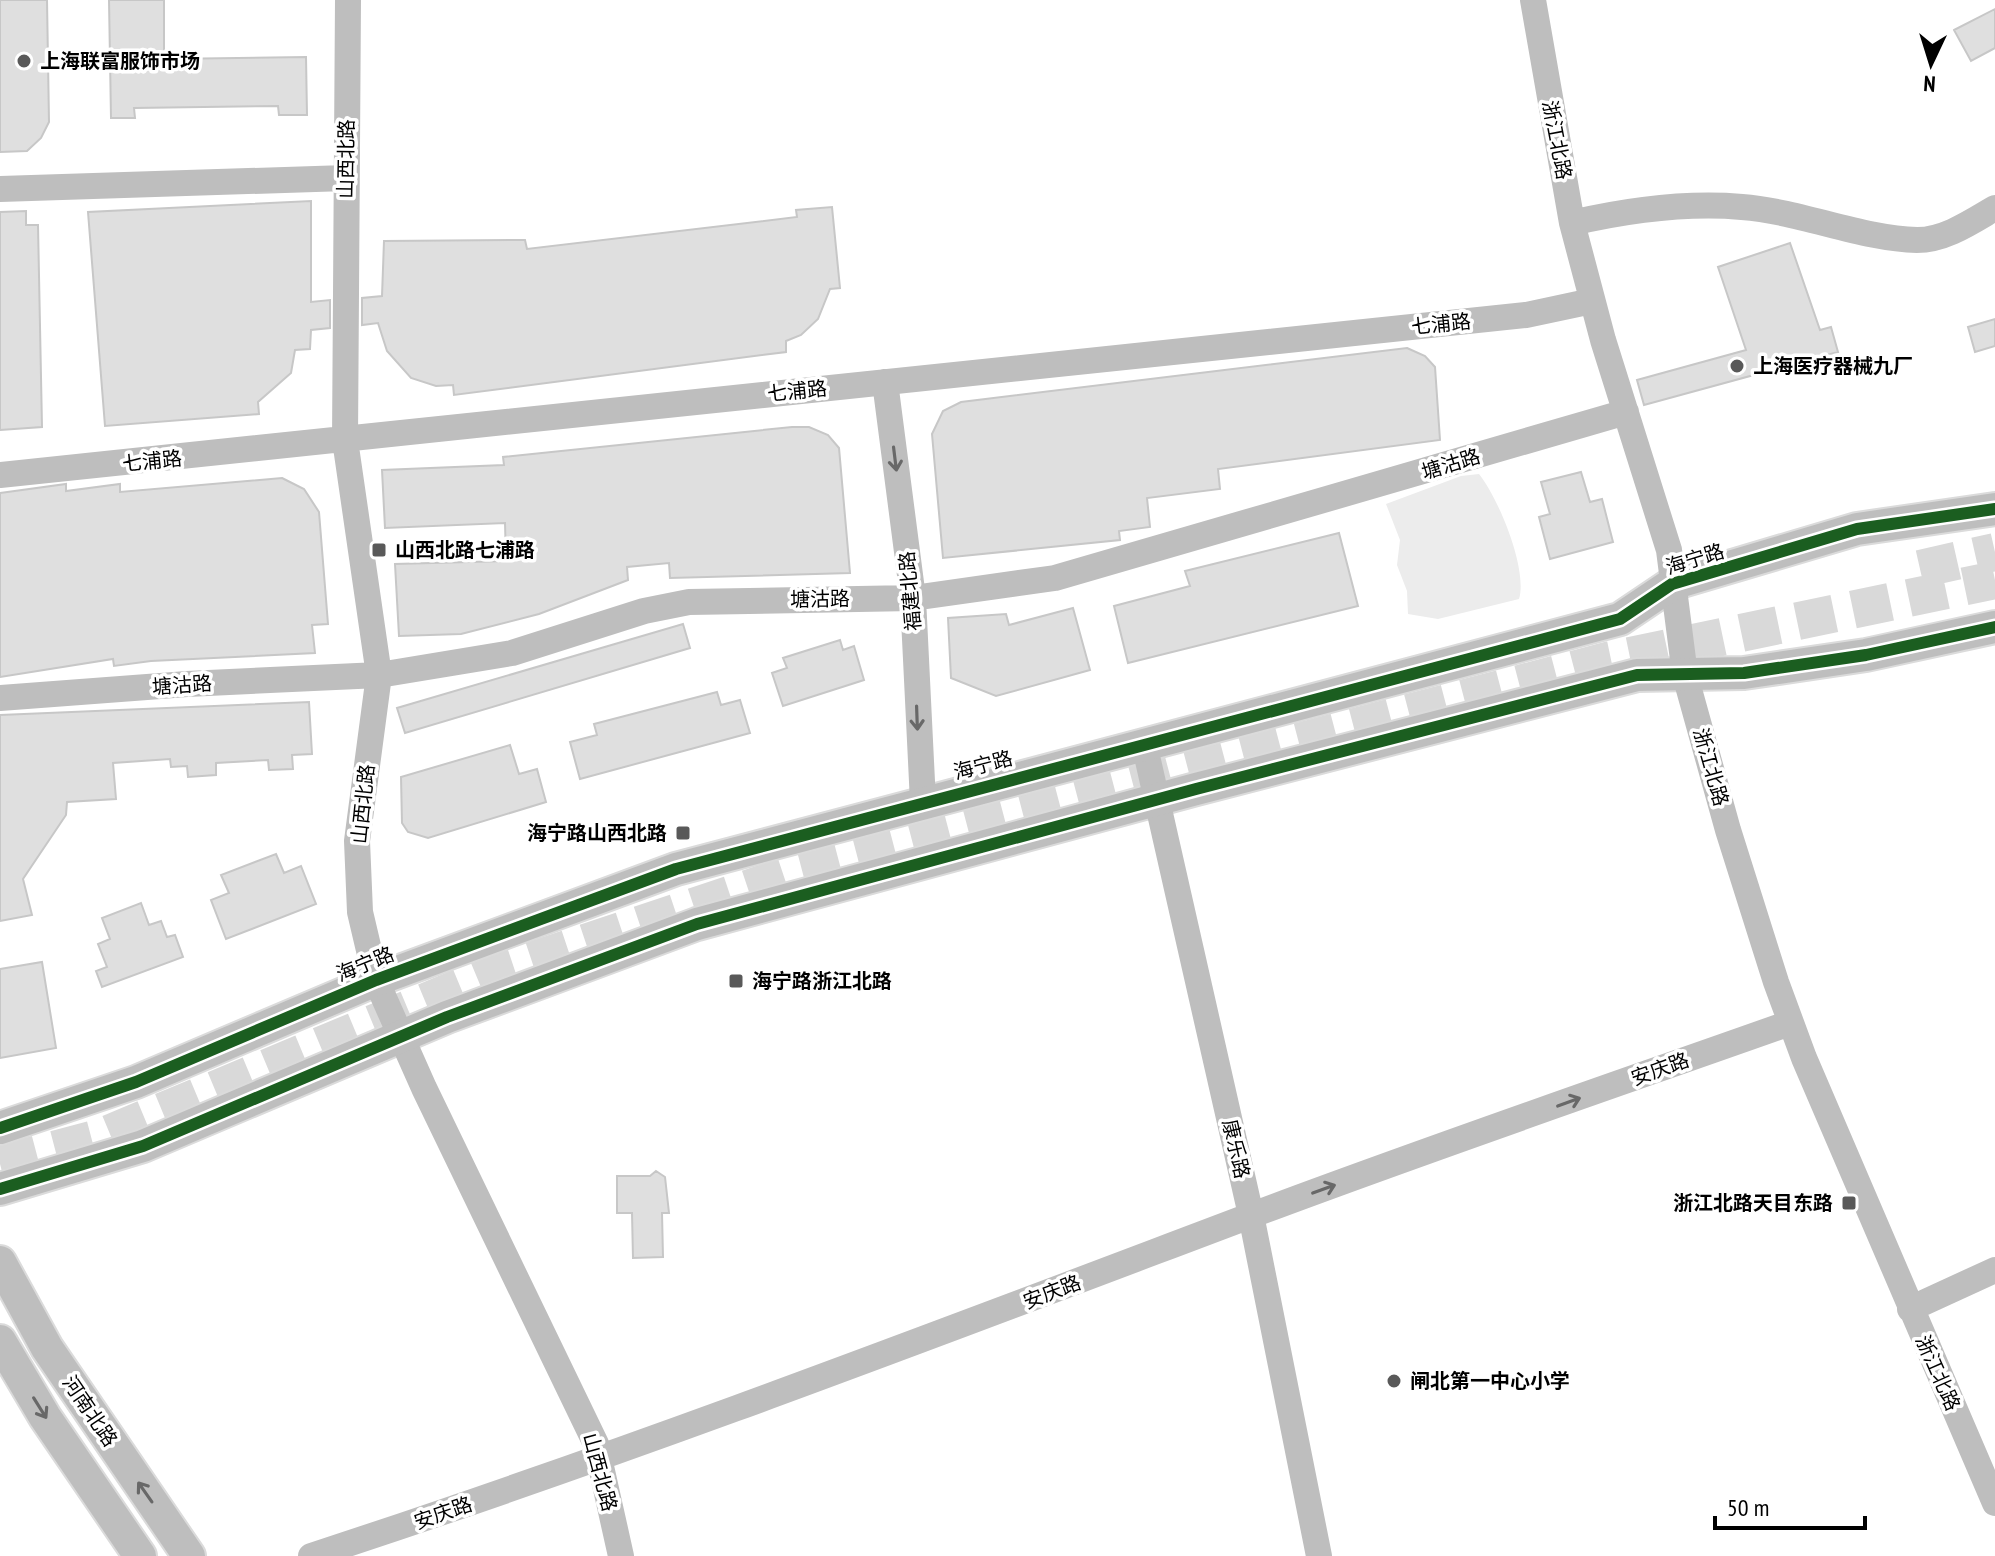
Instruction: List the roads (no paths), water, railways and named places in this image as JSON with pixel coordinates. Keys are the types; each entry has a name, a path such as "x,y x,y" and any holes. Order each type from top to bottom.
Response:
{"main road":[{"name":"海宁路","path":"0,1128 136,1082 376,980 676,869 1620,619 1672,584 1857,529 1995,509"},
{"path":"0,1189 143,1146 546,977 697,924 1637,675 1744,673 1866,655 1995,627"},
{"name":"河南北路","path":"0,1262 47,1348 189,1556"},
{"name":"河南北路","path":"0,1341 45,1417 140,1556"}],"street":[{"name":"山西北路","path":"348,0 345,440 379,675 357,841 360,912 376,980 593,1437 621,1556"},
{"name":"浙江北路","path":"1533,0 1572,223 1592,301 1669,550 1685,675 1728,830 1790,1023 1995,1503"},
{"path":"0,189 346,178"},
{"path":"1572,223 1619,212 1712,205 1775,211 1917,240 1957,231 1995,208"},
{"name":"七浦路","path":"0,475 1526,315 1592,301"},
{"name":"福建北路","path":"885,382 913,598 923,802"},
{"name":"塘沽路","path":"0,698 187,684 379,675 512,653 644,611 689,602 913,598 1040,581 1097,568 1626,412"},
{"name":"康乐路","path":"1144,743 1251,1215 1319,1556"},
{"name":"安庆路","path":"311,1556 941,1335 1251,1215 1790,1023"},
{"path":"1910,1309 1995,1270"}],"tunnel":[{"path":"1920,569 1995,552"},
{"path":"0,1164 99,1138 495,973 786,876 1611,660 1995,580"}],"place":[{"name":"上海联富服饰市场","path":"24,61"},
{"name":"上海医疗器械九厂","path":"1737,366"},
{"name":"山西北路七浦路","path":"379,550"},
{"name":"海宁路山西北路","path":"683,833"},
{"name":"海宁路浙江北路","path":"736,981"},
{"name":"浙江北路天目东路","path":"1849,1203"},
{"name":"闸北第一中心小学","path":"1394,1381"}]}
